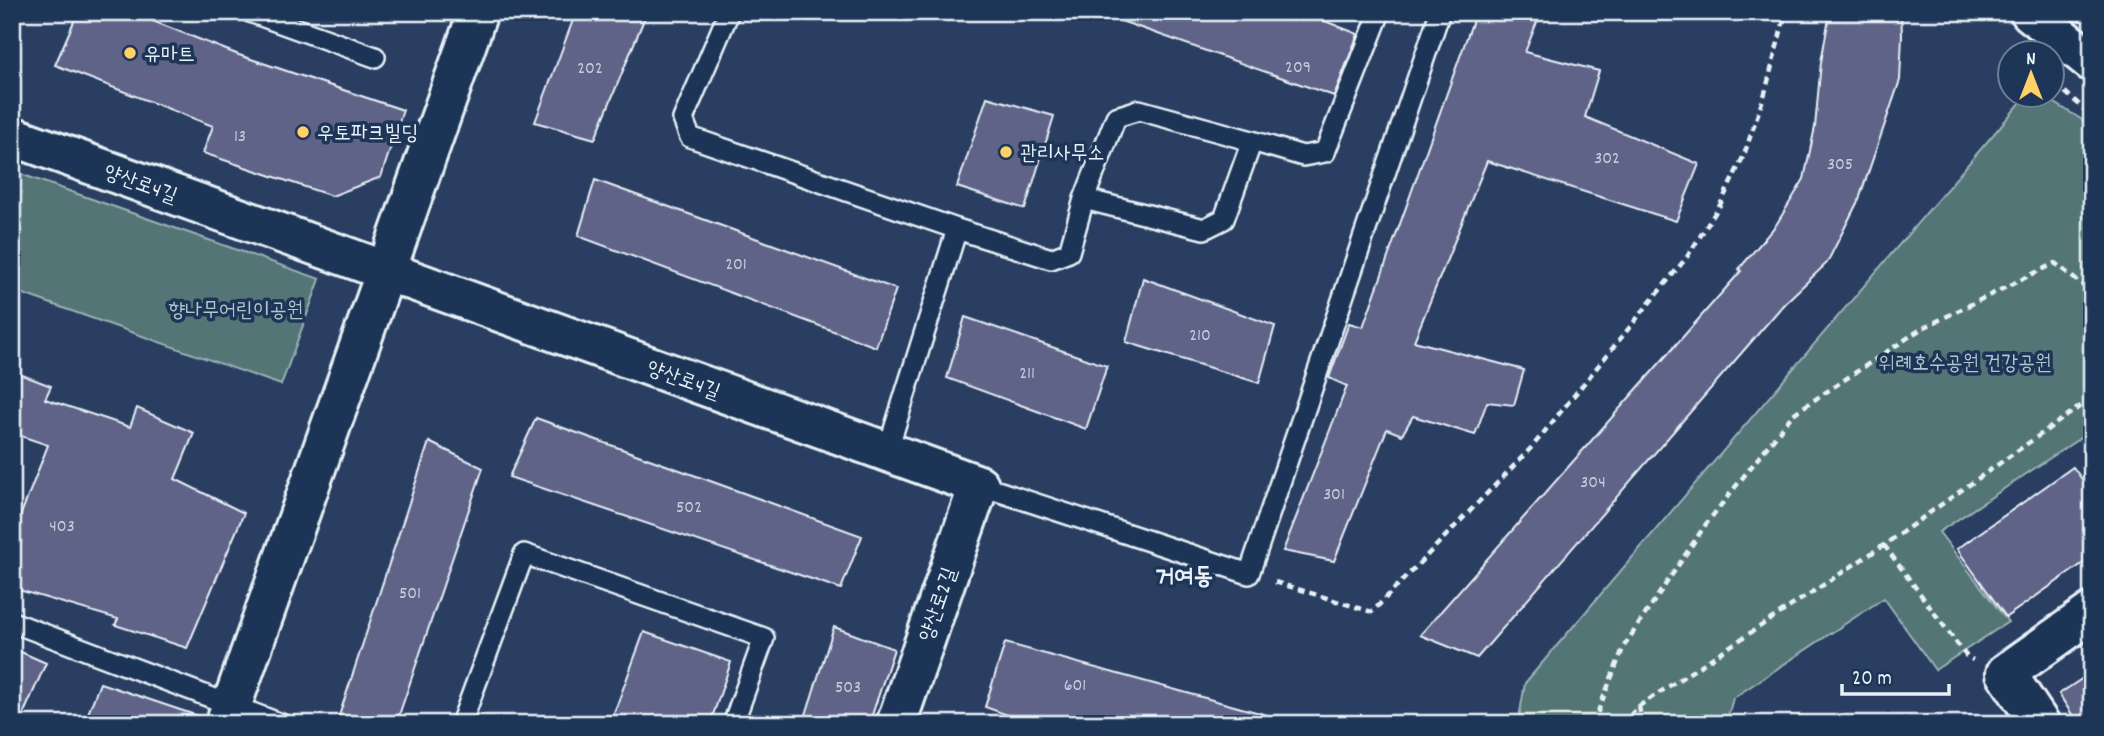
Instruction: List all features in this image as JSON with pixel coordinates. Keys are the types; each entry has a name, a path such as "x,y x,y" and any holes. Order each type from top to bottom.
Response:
{"street":[{"path":"229,715 388,274 478,12"},
{"path":"2030,12 2092,62"},
{"name":"양산로4길","path":"12,136 388,274 979,485"},
{"name":"양산로2길","path":"896,724 979,485"},
{"path":"2040,724 2006,673 2092,612"}],"lane":[{"path":"250,12 375,57"},
{"path":"729,12 683,119 690,137 1051,259 1069,252 1084,199 1116,117 1139,110 1303,156 1325,152 1380,12"},
{"path":"979,485 1249,574 1440,12"},
{"path":"1084,199 1204,229 1224,219 1252,141"},
{"path":"887,452 957,229"},
{"path":"461,724 524,554 764,638 733,724"},
{"path":"12,622 229,715 281,724"}],"path":[{"path":"1249,574 1372,612 1468,515 1532,447 1614,348 1687,257 1720,205 1744,155 1765,93 1786,12"},
{"path":"2066,92 2092,116"},
{"path":"1593,724 1624,646 1706,524 1793,414 1922,329 2055,263 2092,293"},
{"path":"1622,724 1639,706 1884,545 2092,398"},
{"path":"1884,545 1967,657 2006,673"},
{"path":"1639,706 1642,724"}],"green space":[{"name":"위례호수공원 건강공원","path":"2016,108 2063,108 2092,126 2092,430 1939,532 2008,622 1935,670 1884,598 1733,698 1726,724 1518,724 1525,683"},
{"name":"향나무어린이공원","path":"12,171 320,279 281,385 12,290"}],"building":[{"path":"78,12 130,12 239,55 403,110 381,177 332,196 203,153 213,126 55,65"},
{"path":"576,12 647,12 595,139 535,122"},
{"path":"1108,12 1302,12 1358,34 1334,96 1107,16"},
{"path":"1476,12 1541,12 1525,52 1599,71 1585,117 1699,164 1676,221 1487,161 1414,341 1524,370 1514,405 1487,402 1475,435 1413,416 1402,435 1387,429 1334,561 1283,551 1347,386 1329,378 1349,323 1363,327"},
{"path":"1830,12 1901,12 1902,35 1900,80 1859,199 1827,263 1784,304 1477,658 1420,635 1741,271 1739,269 1776,225 1804,179 1815,127 1821,62"},
{"name":"관리사무소","path":"987,97 1054,116 1025,209 957,187"},
{"path":"595,180 896,289 876,347 578,236"},
{"path":"1143,278 1275,326 1259,383 1126,342"},
{"path":"965,317 1107,366 1086,429 947,378"},
{"path":"12,371 51,386 45,399 130,427 137,408 194,433 175,479 244,513 187,648 115,625 118,619 12,588 12,537 48,445 12,433"},
{"path":"536,418 862,536 841,589 509,477"},
{"path":"429,442 483,468 396,724 372,724 339,716"},
{"path":"2073,467 2092,493 2092,557 2006,617 1957,549"},
{"path":"834,627 894,649 869,724 803,724"},
{"path":"644,632 731,662 710,724 610,724"},
{"path":"1005,643 1267,715 1266,724 1033,724 985,707"},
{"path":"12,648 46,663 19,724 12,724"},
{"path":"2092,672 2092,724 2078,724 2059,694"},
{"path":"100,683 204,718 204,724 84,724"}],"place":[{"name":"유마트","path":"130,53"},
{"name":"우토파크빌딩","path":"303,132"},
{"name":"관리사무소","path":"1006,152"}],"district":[{"name":"거여동","path":"1184,575"}]}
